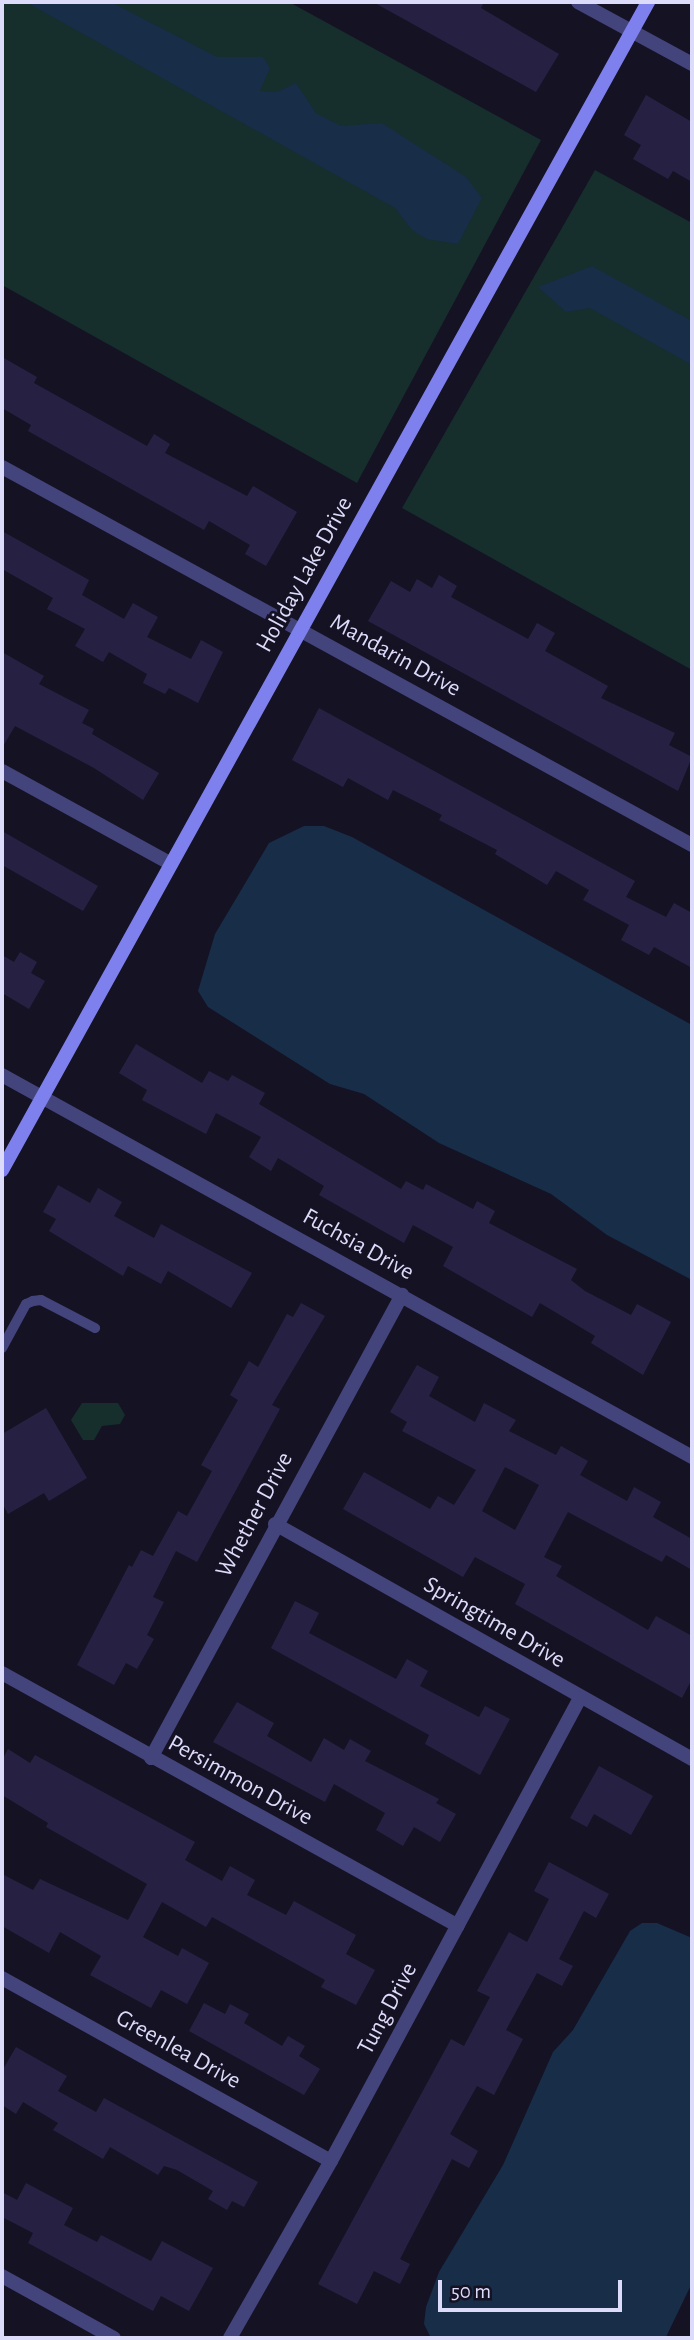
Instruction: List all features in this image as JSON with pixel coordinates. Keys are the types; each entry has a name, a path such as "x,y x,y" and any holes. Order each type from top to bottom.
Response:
{"street":[{"path":"578,2 692,64"},
{"name":"Holiday Lake Drive","path":"2,1170 648,2"},
{"name":"Mandarin Drive","path":"2,467 692,845"},
{"path":"2,771 171,864"},
{"name":"Fuchsia Drive","path":"2,1075 692,1457"},
{"name":"Whether Drive","path":"150,1758 402,1295"},
{"name":"Springtime Drive","path":"275,1524 692,1759"},
{"name":"Persimmon Drive","path":"2,1673 150,1758 458,1926"},
{"name":"Tung Drive","path":"230,2338 331,2161 580,1698"},
{"name":"Greenlea Drive","path":"2,1978 331,2161"},
{"path":"2,2276 114,2338"}],"lane":[{"path":"2,1348 26,1304 33,1301 41,1300 95,1328"}],"green space":[{"path":"2,2 289,2 541,140 357,483 2,285"},
{"path":"595,170 692,223 692,670 402,508"},
{"path":"82,1403 118,1403 125,1415 120,1424 102,1426 94,1440 83,1440 71,1420"}],"water":[{"path":"26,2 111,2 217,57 263,57 270,68 260,91 277,92 296,83 316,113 341,126 382,123 466,177 482,198 458,244 427,239 412,230 395,208"},
{"path":"592,266 692,321 692,365 590,308 566,312 538,287"},
{"path":"304,826 324,826 352,837 692,1025 692,1280 607,1235 551,1194 439,1143 364,1094 330,1084 208,1007 198,991 215,934 269,843"},
{"path":"642,1923 657,1923 692,1938 692,2283 666,2337 431,2338 424,2324 426,2307 439,2272 503,2165 553,2052 573,2030 630,1931"}],"building":[{"path":"373,2 484,2 481,8 559,54 536,92"},
{"path":"646,95 692,122 692,182 673,171 668,179 633,159 641,145 624,135"},
{"path":"2,357 37,377 34,383 147,446 154,434 170,444 165,453 247,496 253,486 297,512 266,566 245,554 250,545 209,521 204,530 28,431 31,425 2,408"},
{"path":"2,531 89,580 82,595 124,619 133,603 158,617 147,637 191,659 201,640 223,652 198,703 169,688 165,694 143,683 147,674 109,652 103,662 75,646 85,629 47,609 53,598 2,569"},
{"path":"439,575 457,586 451,597 528,639 537,623 555,633 545,651 608,686 601,698 675,733 669,745 692,757 678,791 368,621 391,581 410,592 417,579 432,588"},
{"path":"2,652 44,676 39,684 89,710 82,723 94,729 92,734 159,773 143,800 94,768 15,726 2,748"},
{"path":"319,708 635,881 626,897 666,917 674,903 692,913 692,968 654,947 649,955 621,940 629,925 583,900 589,890 556,871 547,885 495,854 497,850 439,820 442,815 393,790 388,800 348,778 343,787 292,760"},
{"path":"2,831 98,886 83,911 2,865"},
{"path":"20,952 37,962 31,973 45,981 29,1009 2,993 2,955 14,962"},
{"path":"136,1044 202,1083 209,1071 228,1081 232,1075 265,1093 259,1104 401,1189 406,1181 423,1190 426,1184 473,1209 477,1201 495,1211 489,1223 577,1269 571,1280 585,1291 631,1315 637,1304 671,1322 643,1375 591,1343 595,1336 540,1303 532,1317 443,1266 453,1247 413,1225 404,1243 319,1195 324,1186 278,1158 271,1171 249,1157 261,1137 216,1113 206,1134 142,1100 147,1090 119,1073"},
{"path":"58,1185 90,1203 98,1188 122,1202 114,1216 154,1238 161,1224 252,1273 231,1308 168,1271 161,1284 128,1266 123,1276 49,1231 56,1219 43,1212"},
{"path":"301,1303 325,1316 272,1405 280,1409 197,1562 176,1551 153,1597 164,1602 147,1635 154,1639 137,1669 126,1663 114,1685 77,1665 129,1565 132,1567 141,1550 153,1556 178,1511 187,1516 212,1471 201,1465 238,1400 230,1395 249,1361 258,1367 287,1314 293,1317"},
{"path":"417,1365 439,1377 429,1396 475,1422 484,1403 516,1420 509,1431 556,1455 561,1446 588,1461 580,1475 627,1501 634,1487 661,1502 653,1517 692,1539 692,1570 666,1555 662,1562 568,1512 544,1557 562,1566 556,1576 648,1630 656,1616 692,1636 692,1679 682,1698 515,1604 525,1584 475,1557 463,1577 343,1509 364,1472 430,1509 438,1496 454,1505 476,1470 402,1431 407,1422 390,1412","holes":["505,1467 539,1485 515,1530 482,1511"]},
{"path":"46,1408 87,1478 49,1501 44,1493 8,1514 2,1503 2,1434"},
{"path":"295,1601 319,1613 309,1633 396,1679 407,1659 428,1671 420,1686 479,1717 485,1706 510,1719 480,1775 425,1744 429,1735 271,1648"},
{"path":"237,1702 274,1723 267,1736 311,1762 324,1738 344,1750 350,1739 371,1751 365,1761 439,1799 436,1803 456,1814 440,1842 414,1827 403,1846 376,1830 385,1813 334,1784 325,1802 213,1742"},
{"path":"8,1749 30,1763 35,1755 195,1842 185,1860 222,1881 230,1866 255,1880 247,1895 286,1915 294,1901 356,1935 346,1954 375,1970 356,2005 321,1987 325,1980 212,1917 206,1927 162,1902 143,1937 178,1956 182,1948 209,1963 187,2004 161,1990 151,2008 90,1975 101,1956 60,1932 49,1953 2,1926 2,1874 33,1890 40,1879 128,1920 147,1884 46,1827 48,1823 2,1795 2,1760"},
{"path":"599,1766 653,1796 631,1835 594,1814 587,1827 570,1818"},
{"path":"549,1862 609,1894 596,1918 584,1911 559,1959 573,1966 562,1986 537,1973 506,2030 523,2039 494,2095 477,2086 450,2134 478,2151 469,2168 452,2159 400,2259 410,2264 400,2284 374,2271 357,2304 318,2284 451,2039 464,2046 490,1997 477,1991 509,1932 527,1942 549,1899 534,1891"},
{"path":"204,2003 225,2014 230,2004 249,2014 244,2023 282,2046 288,2036 305,2046 299,2056 320,2069 304,2095 189,2031"},
{"path":"16,2047 67,2076 58,2091 96,2112 104,2098 258,2182 244,2207 232,2201 227,2210 208,2199 213,2191 177,2170 164,2166 158,2175 110,2147 103,2159 53,2130 58,2123 23,2102 16,2114 2,2105 2,2071"},
{"path":"26,2183 73,2208 64,2225 97,2242 101,2235 151,2261 162,2241 213,2268 189,2311 161,2296 153,2311 28,2243 33,2233 2,2217 2,2192 17,2200"}]}
